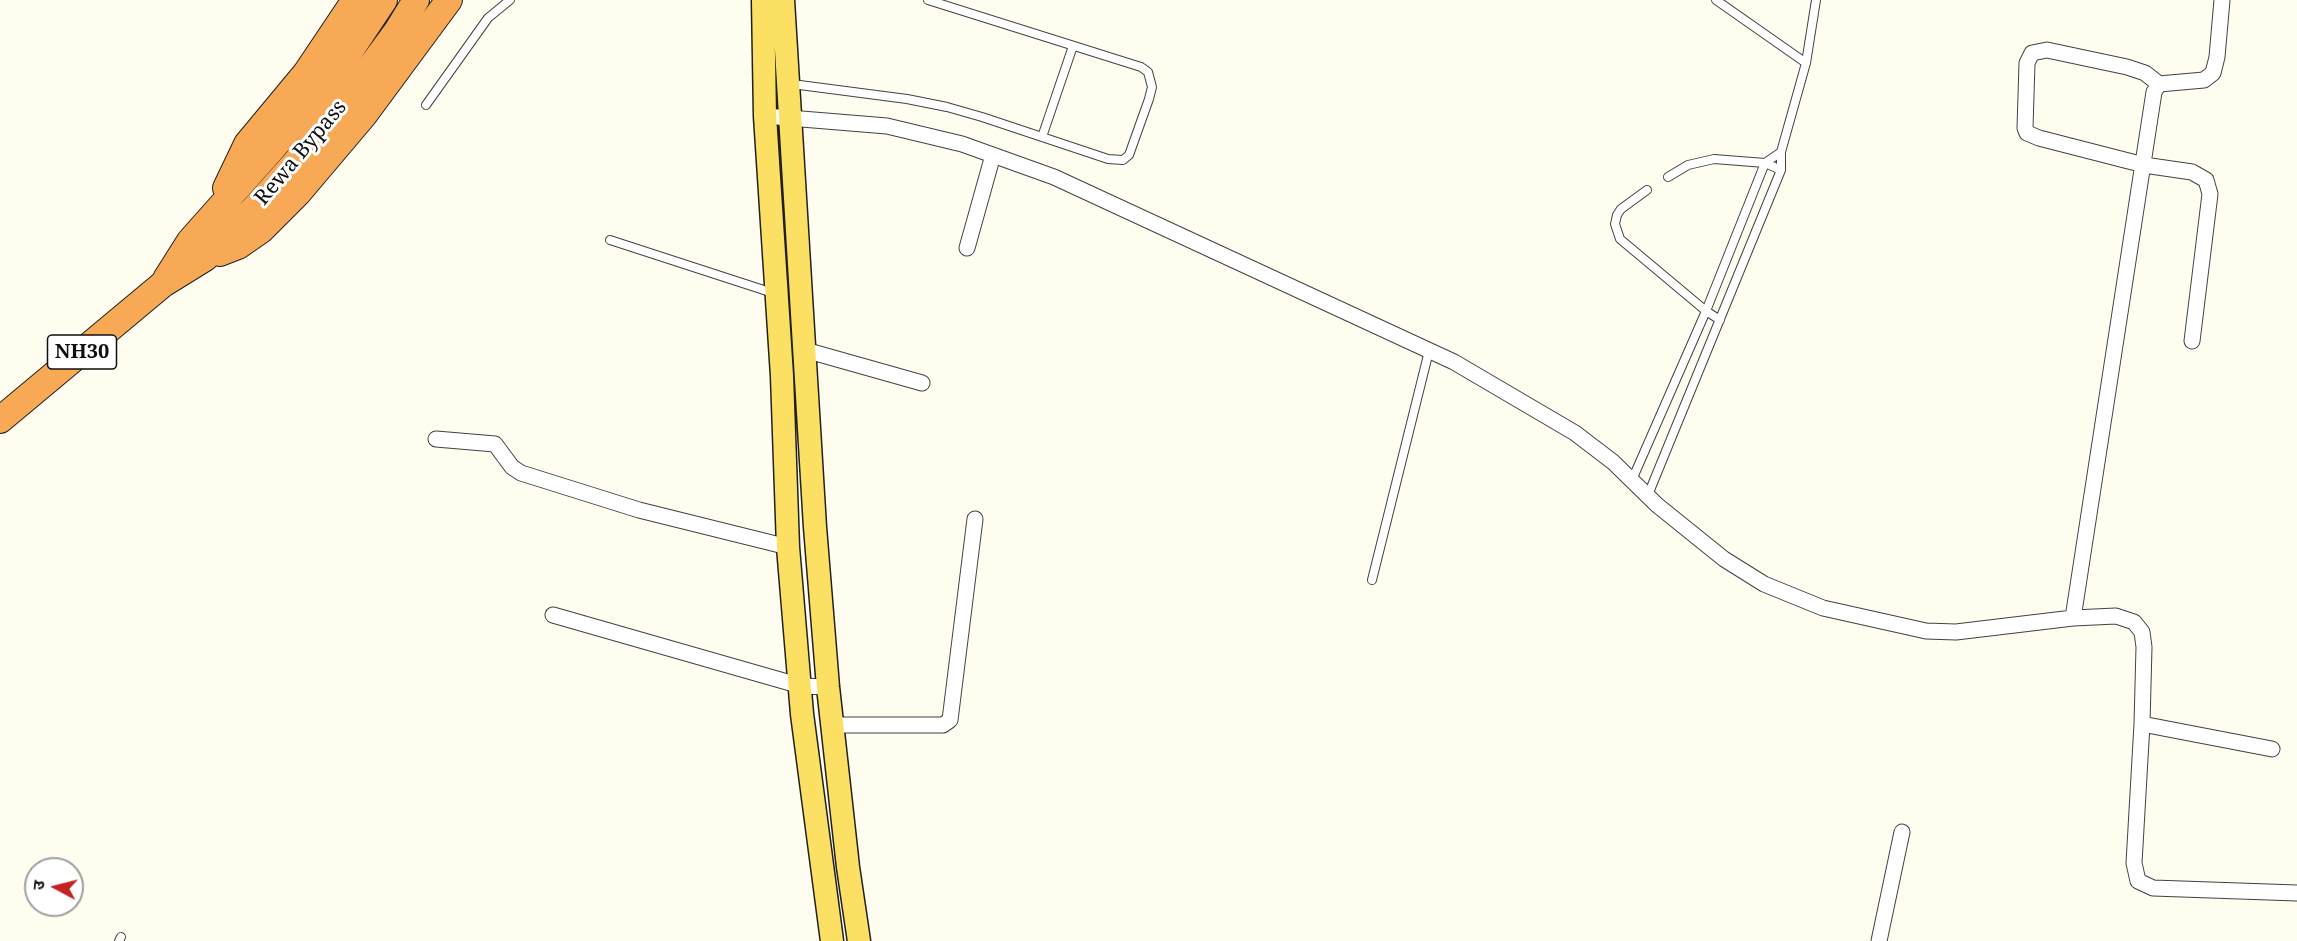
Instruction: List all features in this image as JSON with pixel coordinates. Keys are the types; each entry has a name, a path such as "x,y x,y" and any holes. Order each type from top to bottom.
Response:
{"highway":[{"path":"211,218 247,144 306,73 355,0"},
{"name":"Rewa Bypass","path":"163,284 190,241 332,78 384,0"},
{"name":"Rewa Bypass","path":"0,420 163,284 205,258 253,210 295,163 350,95 397,32 416,0"},
{"path":"205,258 238,246 254,236 298,193 364,115 448,0"}],"main road":[{"path":"763,0 765,116 782,376 788,547 805,735 832,941"},
{"path":"783,0 815,527 832,725 859,941"}],"street":[{"path":"2192,341 2210,194 2206,180 2192,172 2144,165 2027,133 2024,121 2027,63 2032,53 2047,51 2127,67 2145,73 2159,84 2204,80 2213,73 2217,57 2222,0"},
{"path":"2073,618 2153,99 2159,84"},
{"path":"765,116 887,126 962,144 993,155 1054,177 1454,362 1575,433 1724,559 1764,584 1823,608 1926,631 1956,632 2073,618 2116,616 2134,622 2140,627 2144,647 2134,863 2138,881 2153,888 2297,893"},
{"path":"967,248 993,155"},
{"path":"805,350 922,383"},
{"path":"436,439 495,444 512,467 521,473 639,510 788,547"},
{"path":"832,725 933,725 943,724 950,720 975,519"},
{"path":"553,615 801,686 828,687"},
{"path":"2142,724 2272,749"},
{"path":"1879,941 1902,832"}],"lane":[{"path":"426,105 488,18 510,0"},
{"path":"787,83 907,99 982,117 1107,159 1123,160 1128,155 1152,87 1148,72 1140,67 928,0"},
{"path":"1716,0 1806,63"},
{"path":"1648,495 1781,170 1781,152 1806,63 1816,0"},
{"path":"1042,137 1073,46"},
{"path":"1632,480 1706,311 1765,163 1781,152"},
{"path":"1668,177 1702,160 1727,159 1765,163 1781,170"},
{"path":"1647,190 1621,208 1617,215 1615,224 1620,239 1706,311 1720,320"},
{"path":"610,240 777,294"},
{"path":"1372,580 1429,351"}]}
